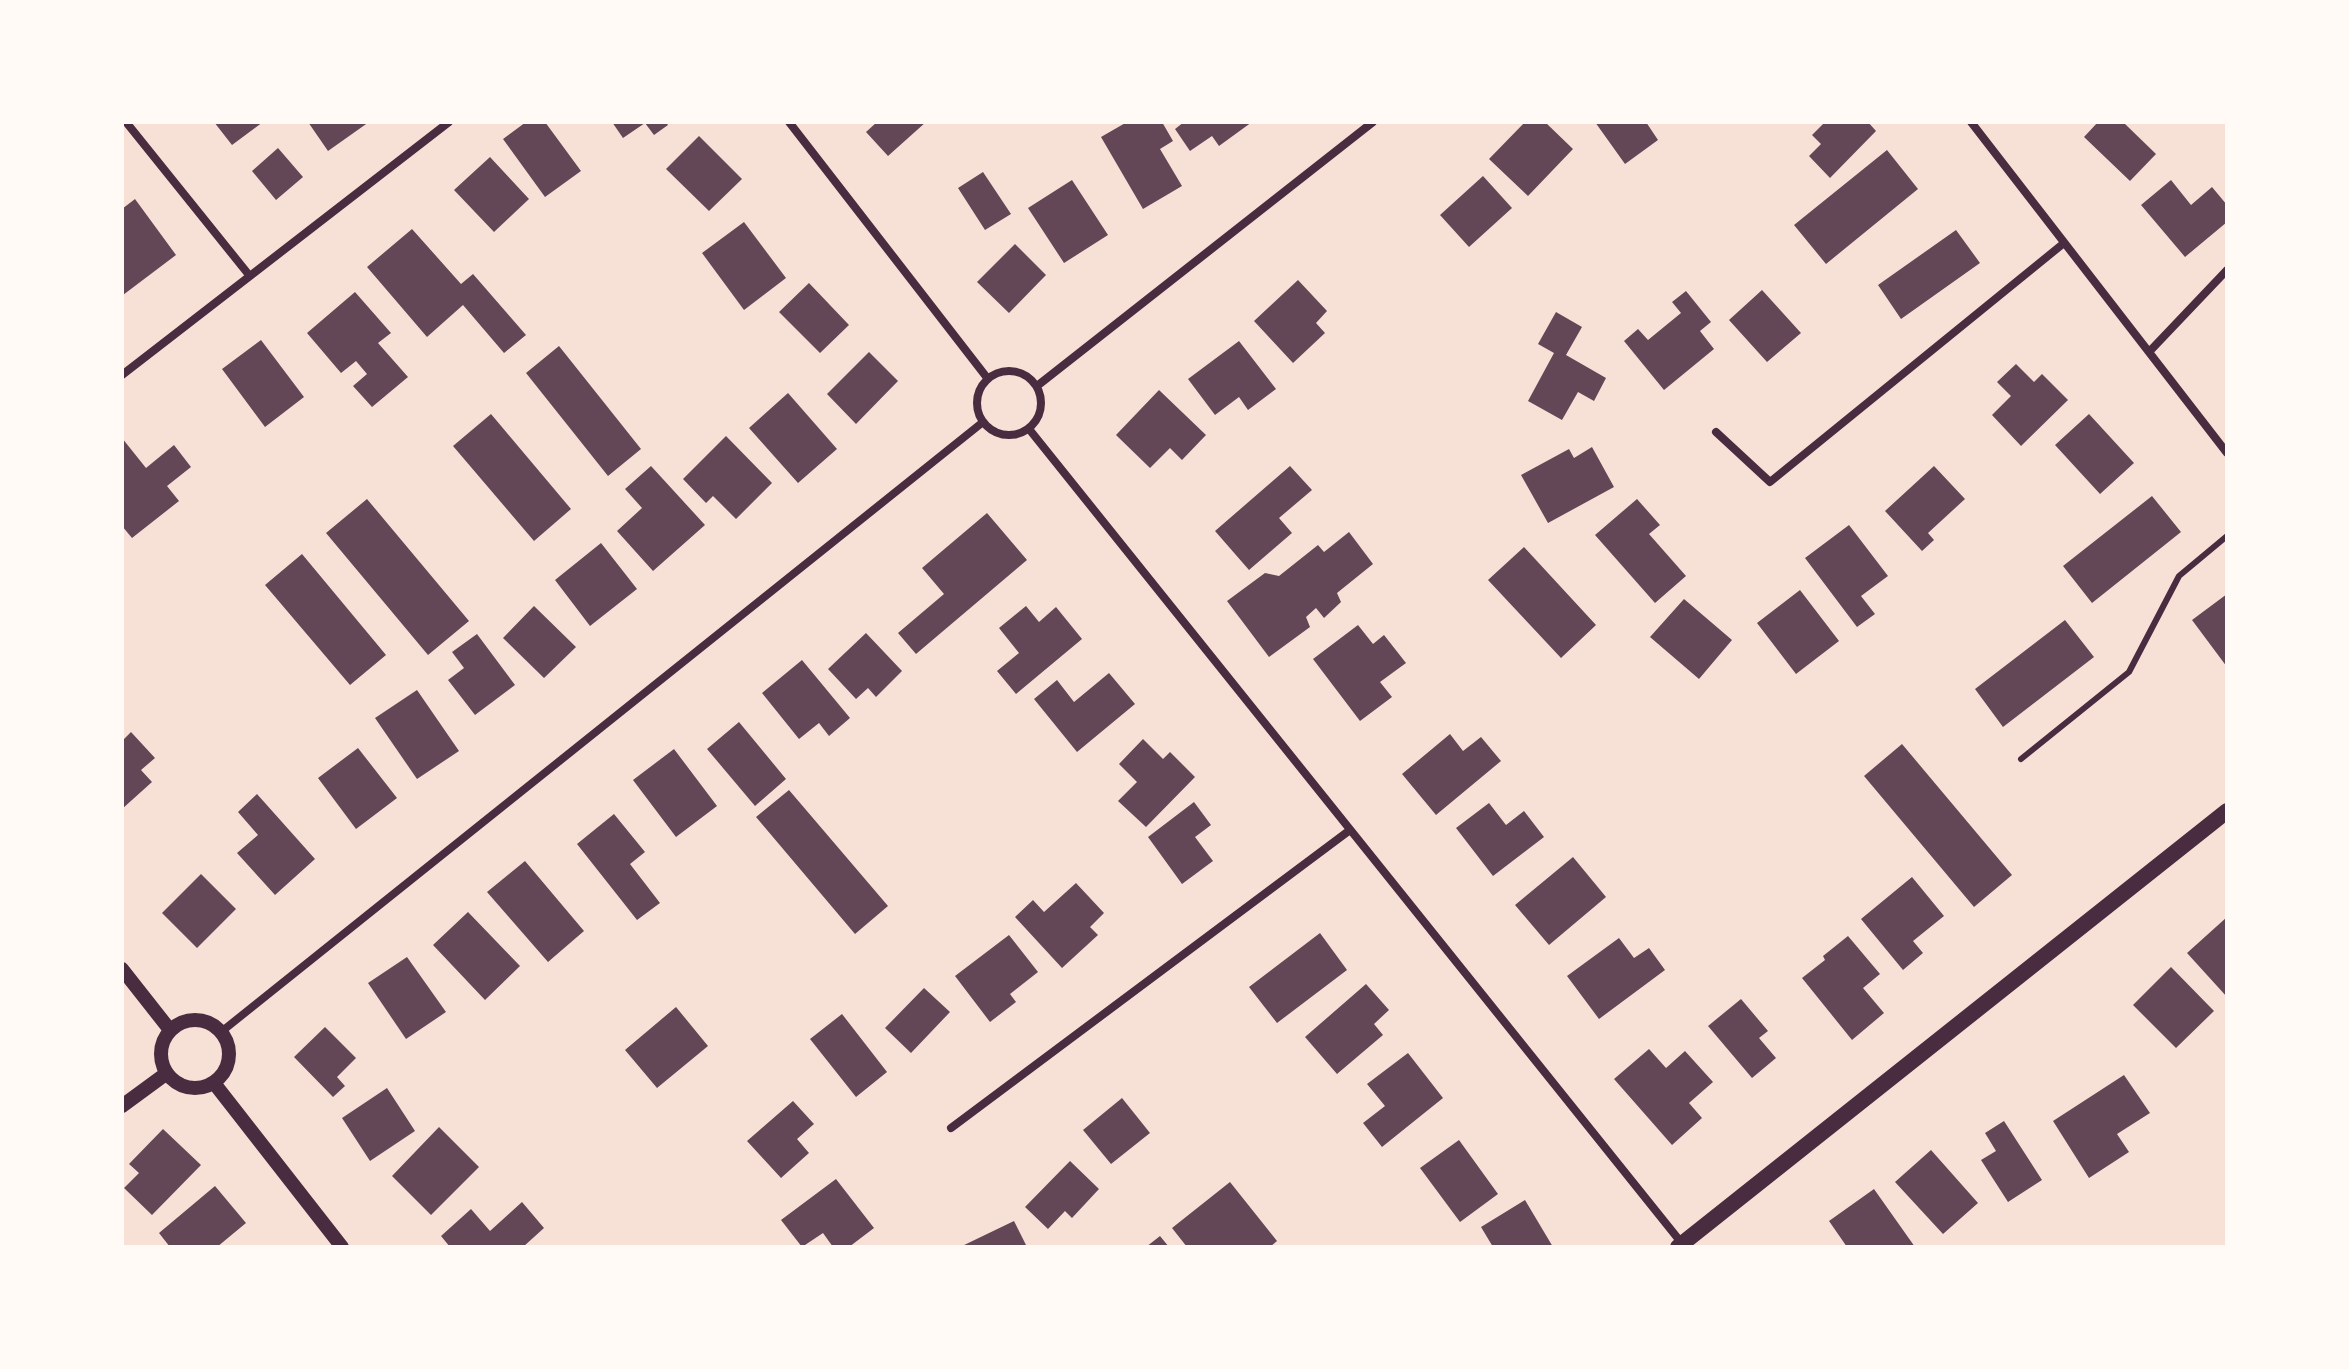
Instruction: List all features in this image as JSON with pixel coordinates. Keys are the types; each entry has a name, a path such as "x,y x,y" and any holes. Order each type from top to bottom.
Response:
{"main road":[{"path":"1682,1246 2227,811"}],"street":[{"path":"126,122 249,275"},
{"path":"122,375 449,122"},
{"path":"789,122 988,379"},
{"path":"1037,386 1373,122"},
{"path":"1971,122 2227,453"},
{"path":"1716,432 1770,482 2064,243"},
{"path":"2149,352 2227,270"},
{"path":"1019,372 1037,386 1041,409 1029,429 1009,435 990,430 983,422 978,414 977,395 988,379 997,373 1019,372"},
{"path":"221,1032 983,422"},
{"path":"1029,429 1682,1246"},
{"path":"951,1128 1350,830"},
{"path":"122,969 170,1030"},
{"path":"193,1020 205,1021 221,1032 228,1045 229,1057 226,1069 214,1083 195,1088 183,1086 167,1073 161,1056 162,1045 170,1030 182,1022 193,1020"},
{"path":"122,1106 167,1073"},
{"path":"214,1083 342,1247"}],"lane":[{"path":"2021,759 2129,672 2172,584 2185,569 2227,536"}],"building":[{"path":"214,122 263,122 232,145"},
{"path":"308,122 369,122 328,151"},
{"path":"526,122 545,122 581,171 545,197 503,139"},
{"path":"612,122 666,122 668,125 654,135 645,123 623,138"},
{"path":"877,122 926,122 888,156 866,132"},
{"path":"1127,122 1162,122 1173,141 1160,149 1182,186 1143,209 1101,137"},
{"path":"1184,122 1252,122 1219,146 1212,136 1190,151 1175,129"},
{"path":"1525,122 1545,122 1573,149 1528,196 1489,159"},
{"path":"1595,122 1646,122 1658,140 1625,164"},
{"path":"1825,122 1868,122 1876,131 1830,178 1809,156 1821,144 1812,135"},
{"path":"2098,122 2123,122 2156,154 2130,181 2084,137"},
{"path":"699,136 742,179 709,211 666,169"},
{"path":"278,148 303,177 276,200 252,171"},
{"path":"1887,150 1918,189 1826,264 1794,225"},
{"path":"490,157 529,199 494,232 454,190"},
{"path":"983,172 1011,214 985,230 958,188"},
{"path":"1483,176 1512,208 1469,247 1440,215"},
{"path":"1072,180 1108,235 1064,263 1028,208"},
{"path":"2171,180 2191,205 2212,187 2227,205 2227,222 2185,257 2141,205"},
{"path":"135,199 176,255 123,295 122,209"},
{"path":"744,222 786,278 744,310 702,253"},
{"path":"412,229 461,284 473,274 526,335 504,353 463,305 427,337 367,267"},
{"path":"1956,230 1980,263 1901,319 1878,285"},
{"path":"1015,244 1046,275 1009,313 977,282"},
{"path":"1298,280 1327,311 1316,323 1325,333 1293,363 1254,321"},
{"path":"809,283 849,325 820,353 779,312"},
{"path":"1762,290 1801,333 1767,362 1729,320"},
{"path":"1686,291 1711,322 1700,331 1714,349 1664,390 1624,341 1638,329 1648,340 1681,313 1672,302"},
{"path":"355,292 391,333 378,343 408,377 372,407 353,386 367,374 356,361 341,373 307,333"},
{"path":"1556,312 1582,327 1566,355 1606,378 1594,401 1578,392 1562,420 1528,401 1554,353 1538,344"},
{"path":"261,340 304,397 265,427 222,369"},
{"path":"1239,341 1276,389 1248,410 1239,397 1215,415 1188,379"},
{"path":"559,346 641,449 608,476 526,373"},
{"path":"869,352 898,381 856,424 827,394"},
{"path":"2016,364 2034,382 2042,374 2068,400 2021,446 1992,415 2011,396 1997,382"},
{"path":"1159,390 1206,435 1182,460 1170,448 1150,468 1116,435"},
{"path":"788,393 837,449 798,483 749,428"},
{"path":"491,414 571,509 534,541 453,446"},
{"path":"2089,414 2134,463 2100,494 2055,445"},
{"path":"726,436 772,483 736,519 713,496 706,503 683,479"},
{"path":"122,438 146,468 174,445 191,467 167,486 179,501 132,538 122,526"},
{"path":"1592,447 1614,487 1548,523 1521,475 1569,449 1574,458"},
{"path":"651,466 705,525 653,571 617,531 642,508 625,489"},
{"path":"1290,466 1312,490 1279,518 1292,533 1249,570 1215,531"},
{"path":"1934,466 1965,499 1928,533 1934,540 1922,551 1885,511"},
{"path":"2152,496 2181,532 2092,603 2063,566"},
{"path":"367,499 469,621 428,655 326,533"},
{"path":"1637,499 1660,525 1649,534 1686,576 1655,603 1595,535"},
{"path":"987,513 1027,560 916,654 898,633 944,594 922,568"},
{"path":"1849,525 1888,576 1861,596 1875,614 1857,627 1805,558"},
{"path":"1349,532 1373,564 1337,593 1341,602 1324,618 1316,608 1306,617 1310,627 1269,657 1227,601 1265,573 1279,576 1318,545 1324,552"},
{"path":"601,543 637,589 590,626 555,580"},
{"path":"1524,547 1596,625 1561,658 1488,580"},
{"path":"302,554 386,655 350,685 265,585"},
{"path":"1800,590 1839,641 1796,674 1757,623"},
{"path":"2227,594 2227,667 2192,620"},
{"path":"1684,599 1732,640 1699,679 1650,637"},
{"path":"534,606 576,647 544,678 503,638"},
{"path":"1026,606 1039,622 1056,607 1082,639 1016,694 997,671 1019,653 999,628"},
{"path":"2065,620 2094,657 2003,727 1975,689"},
{"path":"1358,625 1373,644 1384,635 1406,663 1380,682 1392,697 1360,721 1313,659"},
{"path":"866,633 902,671 876,697 868,688 856,699 828,669"},
{"path":"477,634 515,685 475,715 448,680 464,668 452,652"},
{"path":"802,660 850,718 829,736 819,723 799,739 762,693"},
{"path":"1109,673 1135,704 1077,752 1034,699 1057,680 1074,702"},
{"path":"417,690 459,751 417,779 375,718"},
{"path":"739,722 786,779 755,806 707,749"},
{"path":"131,732 155,758 141,770 152,782 122,809 122,741"},
{"path":"1450,734 1463,751 1481,737 1501,761 1436,815 1402,774"},
{"path":"1143,739 1163,759 1170,752 1195,777 1146,827 1118,801 1137,782 1119,764"},
{"path":"1902,744 2012,875 1974,907 1864,776"},
{"path":"358,748 397,798 356,829 318,778"},
{"path":"674,749 717,806 676,837 633,780"},
{"path":"789,790 888,906 855,934 756,817"},
{"path":"257,794 315,859 275,895 237,853 258,835 238,812"},
{"path":"1194,802 1211,825 1195,837 1213,861 1182,884 1148,837"},
{"path":"1489,803 1506,825 1524,811 1544,837 1493,876 1456,828"},
{"path":"614,814 645,852 630,864 660,903 637,920 577,844"},
{"path":"1573,857 1606,897 1549,945 1515,905"},
{"path":"525,861 584,931 548,962 487,892"},
{"path":"201,874 236,909 197,948 162,913"},
{"path":"1912,877 1944,916 1913,941 1923,953 1903,970 1861,919"},
{"path":"1076,883 1104,913 1090,927 1098,935 1062,968 1015,917 1033,900 1044,912"},
{"path":"468,912 520,966 485,1000 433,945"},
{"path":"2227,917 2227,997 2187,953"},
{"path":"1320,933 1347,970 1277,1023 1249,987"},
{"path":"1009,935 1038,972 1010,994 1016,1002 990,1022 955,976"},
{"path":"1848,936 1880,974 1863,988 1884,1013 1852,1040 1802,978"},
{"path":"1619,938 1634,958 1649,948 1665,970 1599,1019 1567,976"},
{"path":"407,957 446,1012 406,1039 368,983"},
{"path":"2171,967 2214,1011 2176,1048 2133,1005"},
{"path":"1366,984 1389,1010 1374,1024 1383,1035 1337,1074 1305,1037"},
{"path":"924,988 950,1012 911,1053 885,1028"},
{"path":"1741,999 1768,1031 1759,1038 1776,1058 1752,1078 1708,1026"},
{"path":"676,1007 708,1046 657,1088 625,1050"},
{"path":"842,1014 887,1072 856,1097 810,1039"},
{"path":"325,1027 356,1058 337,1077 345,1086 333,1097 294,1057"},
{"path":"1649,1049 1666,1068 1685,1051 1713,1082 1689,1103 1702,1118 1672,1145 1614,1079"},
{"path":"1408,1053 1443,1098 1382,1147 1363,1123 1385,1106 1367,1084"},
{"path":"2124,1075 2150,1113 2117,1134 2129,1152 2089,1178 2053,1121"},
{"path":"387,1088 415,1131 370,1161 342,1118"},
{"path":"1122,1098 1150,1133 1111,1164 1083,1130"},
{"path":"793,1101 814,1124 797,1139 809,1153 781,1178 747,1141"},
{"path":"2004,1121 2042,1180 2008,1202 1981,1160 1996,1151 1985,1133"},
{"path":"439,1127 479,1167 431,1215 392,1176"},
{"path":"163,1129 201,1165 152,1215 124,1188 139,1173 129,1164"},
{"path":"1459,1140 1498,1194 1460,1222 1420,1168"},
{"path":"1931,1150 1978,1203 1943,1234 1895,1182"},
{"path":"1070,1161 1099,1189 1072,1218 1065,1211 1048,1229 1025,1207"},
{"path":"836,1179 874,1228 849,1247 833,1247 823,1233 802,1247 781,1220"},
{"path":"1230,1182 1277,1241 1270,1247 1187,1247 1172,1228"},
{"path":"215,1186 246,1223 217,1247 170,1247 159,1233"},
{"path":"1874,1189 1915,1247 1847,1247 1829,1221"},
{"path":"1525,1200 1553,1247 1493,1247 1481,1227"},
{"path":"522,1202 544,1228 523,1247 450,1247 441,1236 471,1209 490,1231"},
{"path":"1014,1221 1027,1247 960,1247"},
{"path":"1160,1236 1169,1247 1146,1247"}]}
